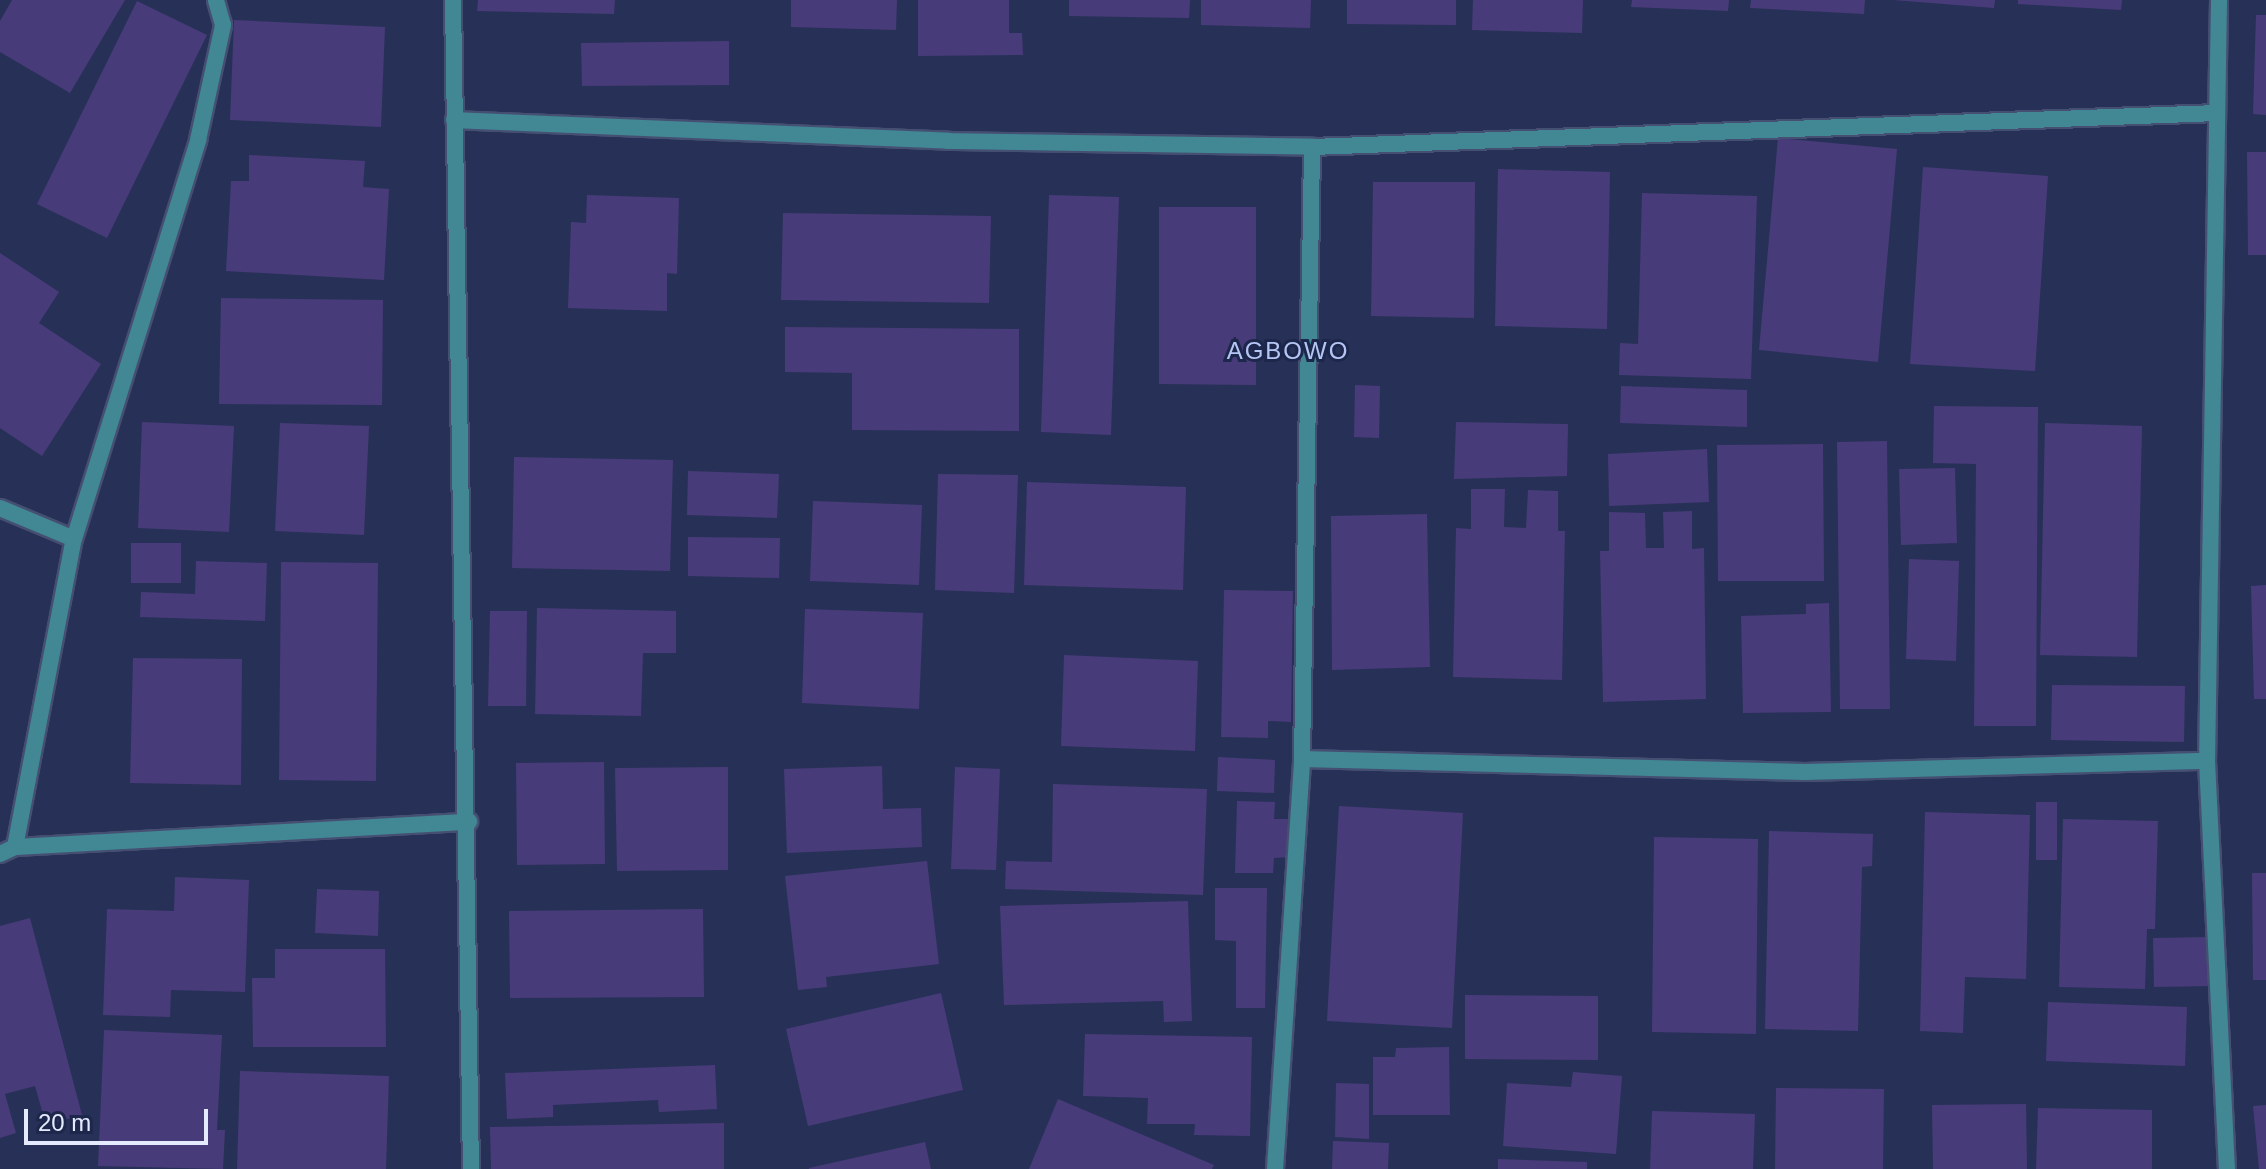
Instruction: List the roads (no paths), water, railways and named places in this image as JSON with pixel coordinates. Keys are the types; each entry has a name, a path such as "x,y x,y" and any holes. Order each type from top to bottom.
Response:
{"street":[{"path":"216,0 223,25 198,140 74,539 7,851 469,822"},
{"path":"453,0 469,822 471,1169"},
{"path":"2219,0 2207,761 2227,1169"},
{"path":"454,120 948,141 1312,147 2217,113"},
{"path":"1275,1169 1302,759 1312,147"},
{"path":"0,508 74,539"},
{"path":"1302,759 1805,772 2207,761"}],"district":[{"name":"AGBOWO","path":"1288,351"}]}
